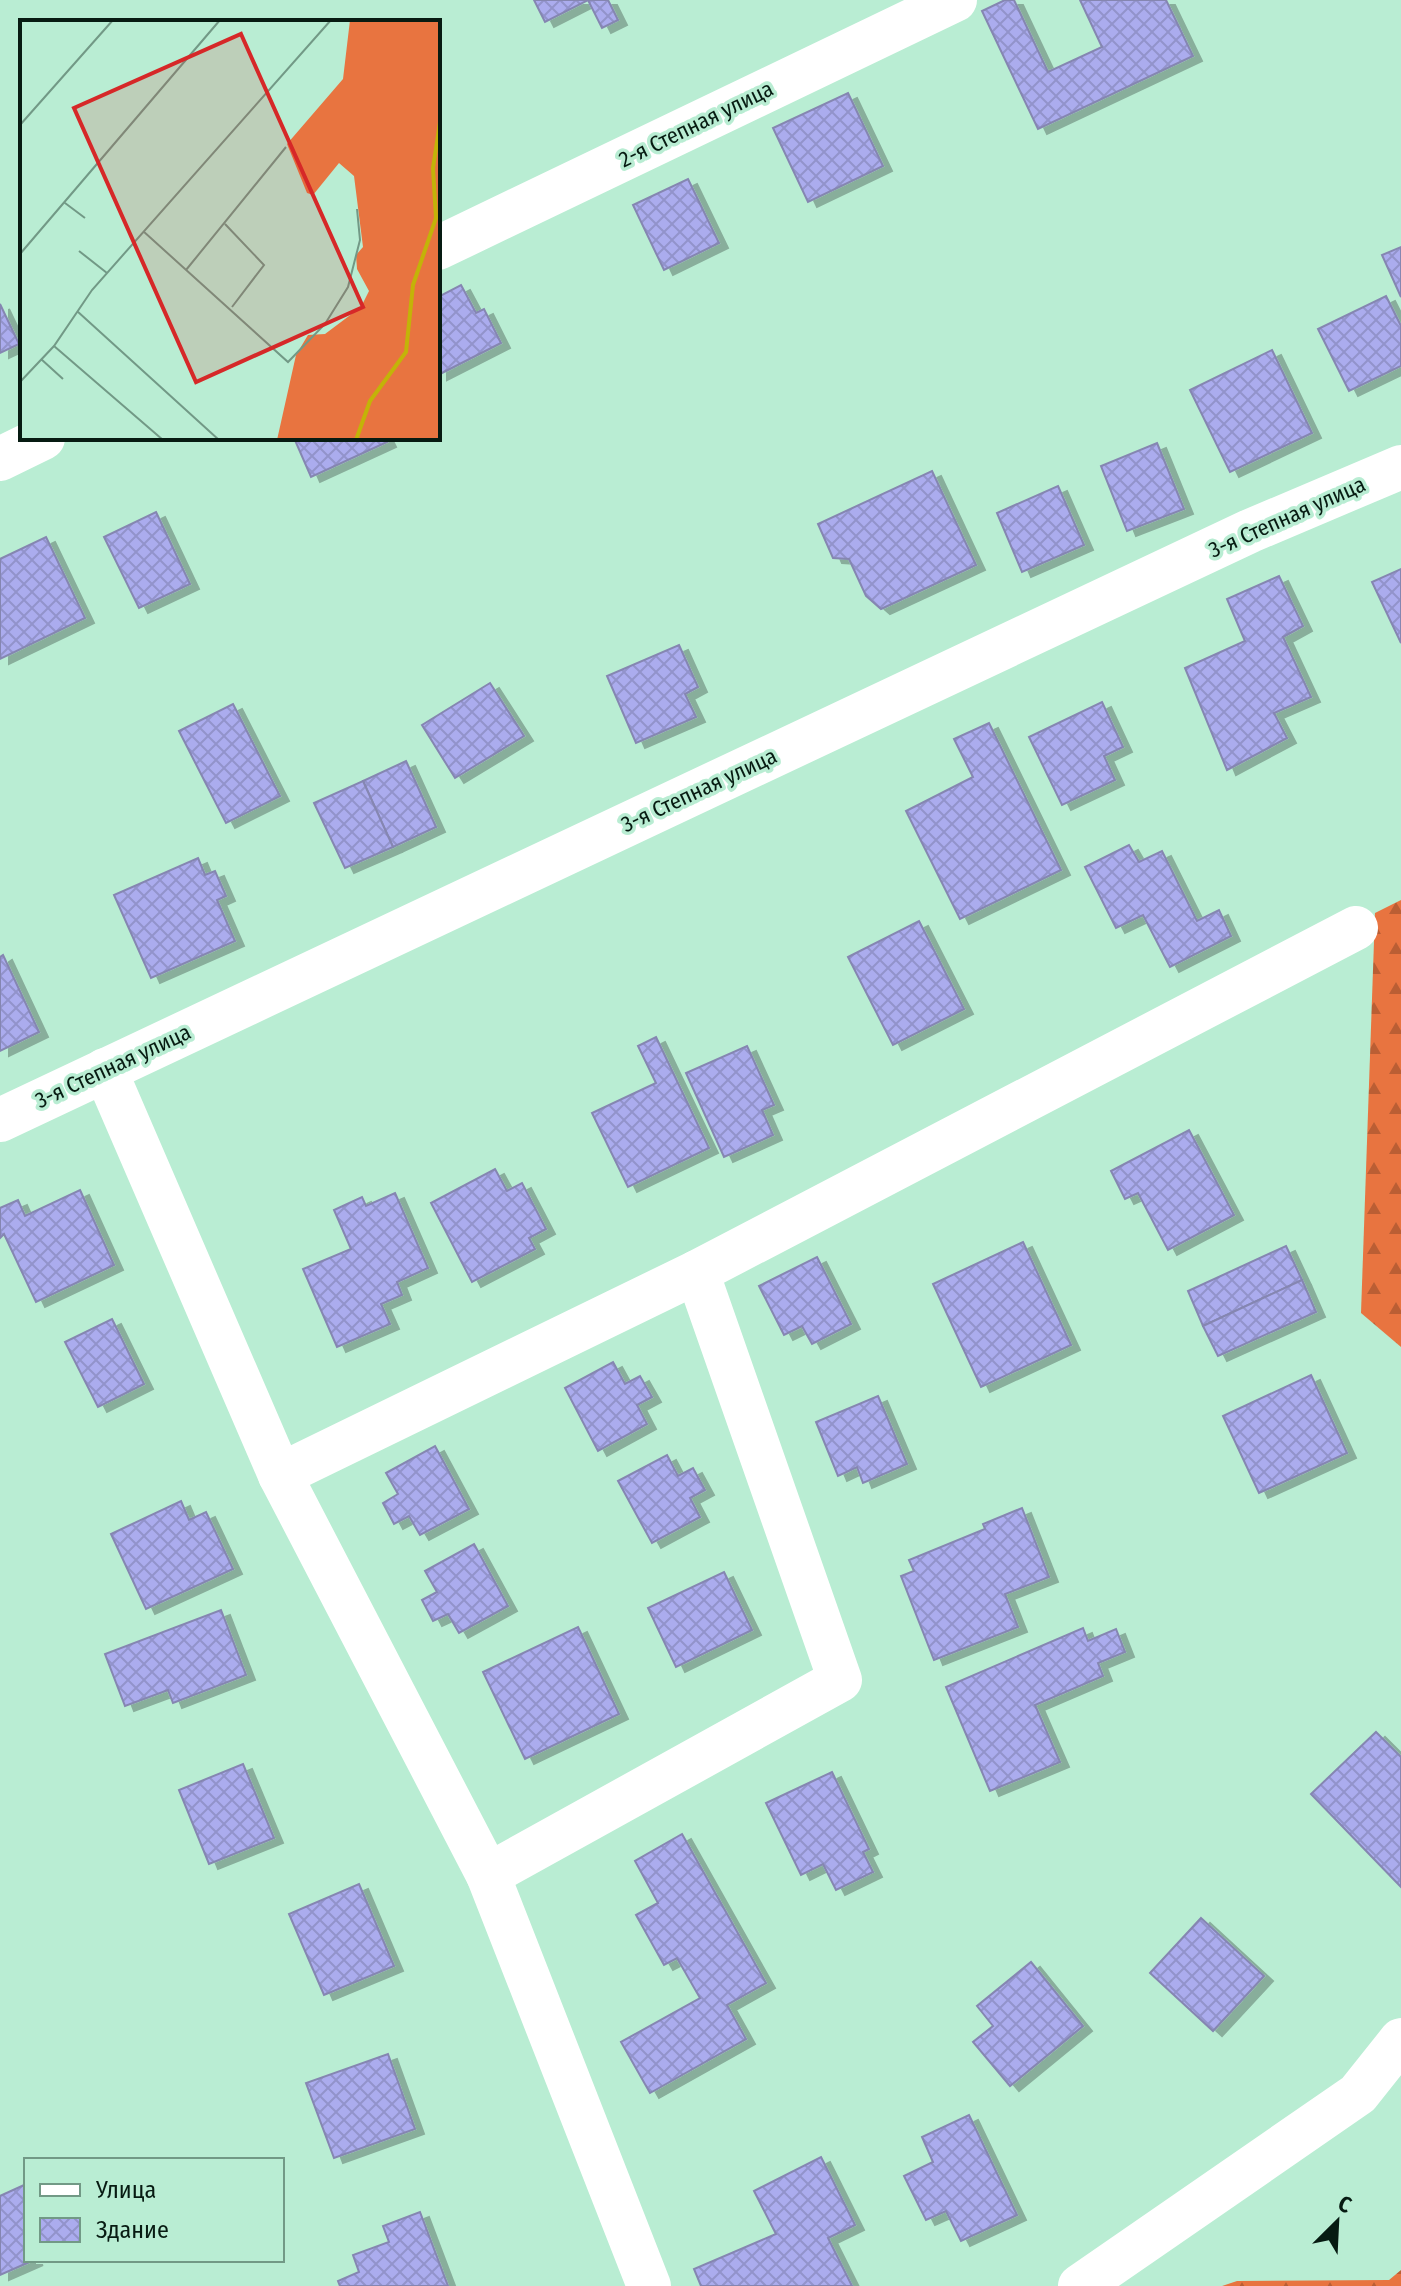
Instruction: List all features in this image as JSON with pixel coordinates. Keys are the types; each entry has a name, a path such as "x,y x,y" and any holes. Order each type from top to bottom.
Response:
{"street":[{"name":"2-я Степная улица","path":"440,247 955,0"},
{"path":"0,459 39,440"},
{"name":"3-я Степная улица","path":"0,1120 1250,531 1401,467"},
{"path":"280,1475 697,1272 1356,928"},
{"path":"105,1070 280,1475 488,1875 649,2286"},
{"path":"488,1875 840,1680 697,1272"},
{"path":"1080,2286 1358,2094 1401,2040"}],"green space":[{"path":"1401,900 1401,1347 1361,1313 1375,913"},
{"path":"1401,2270 1401,2286 1222,2286 1237,2281 1389,2280"}],"building":[{"path":"534,0 588,0 545,22"},
{"path":"588,0 608,0 618,20 602,28"},
{"path":"1005,0 1014,0 1048,72 1102,47 1080,0 1166,0 1193,56 1038,129 982,11"},
{"path":"848,93 883,166 808,202 773,128"},
{"path":"688,179 719,243 664,270 633,205"},
{"path":"1401,247 1401,297 1382,255"},
{"path":"461,285 476,313 484,309 501,343 440,374 440,296"},
{"path":"1386,296 1401,326 1401,366 1349,391 1318,329"},
{"path":"0,304 19,344 0,353"},
{"path":"1272,350 1312,433 1230,472 1190,390"},
{"path":"295,440 387,442 311,477"},
{"path":"1157,443 1184,509 1127,531 1101,466"},
{"path":"932,471 976,565 881,609 866,596 849,559 833,558 818,524"},
{"path":"1058,486 1084,545 1022,572 997,513"},
{"path":"156,512 190,584 139,608 104,537"},
{"path":"46,537 85,618 0,659 0,559"},
{"path":"1401,569 1401,643 1372,582"},
{"path":"1279,576 1303,626 1283,637 1311,697 1274,713 1287,738 1227,770 1185,668 1245,641 1227,599"},
{"path":"679,645 698,687 685,694 696,717 636,743 607,676"},
{"path":"490,683 524,736 455,778 422,725"},
{"path":"1102,702 1123,747 1104,756 1115,780 1062,805 1029,737"},
{"path":"233,704 280,796 226,823 179,731"},
{"path":"989,723 1061,870 960,919 906,811 973,777 954,739"},
{"path":"406,761 436,827 393,847 363,781"},
{"path":"363,781 393,847 345,868 314,803"},
{"path":"1129,845 1139,862 1162,851 1197,921 1219,910 1231,936 1170,967 1143,915 1116,928 1085,867"},
{"path":"198,858 205,875 215,871 226,896 217,900 235,941 151,978 114,895"},
{"path":"919,921 964,1009 893,1045 848,957"},
{"path":"3,955 39,1032 0,1051 0,957"},
{"path":"656,1037 709,1148 628,1187 592,1113 656,1083 638,1046"},
{"path":"747,1046 774,1105 762,1110 773,1135 724,1157 686,1073"},
{"path":"1189,1130 1234,1215 1168,1250 1138,1193 1125,1199 1111,1171"},
{"path":"495,1169 507,1191 522,1183 546,1229 529,1238 535,1249 472,1282 431,1203"},
{"path":"80,1190 114,1265 36,1302 4,1234 0,1238 0,1208 18,1200 25,1216"},
{"path":"395,1193 428,1268 397,1282 402,1295 381,1304 390,1324 337,1347 303,1269 351,1249 334,1210 362,1197 366,1206"},
{"path":"1023,1242 1071,1345 981,1387 933,1284"},
{"path":"1286,1246 1302,1280 1203,1326 1188,1291"},
{"path":"817,1257 851,1324 812,1344 802,1326 784,1335 759,1286"},
{"path":"1302,1280 1316,1312 1218,1356 1203,1326"},
{"path":"112,1319 144,1384 98,1407 65,1342"},
{"path":"613,1362 625,1384 640,1376 652,1397 637,1405 647,1424 598,1451 565,1388"},
{"path":"1311,1375 1347,1453 1259,1493 1223,1416"},
{"path":"878,1396 907,1464 863,1483 857,1467 838,1476 816,1422"},
{"path":"435,1446 469,1509 420,1535 409,1516 394,1524 383,1503 398,1494 386,1473"},
{"path":"667,1455 678,1476 693,1468 705,1490 690,1498 700,1517 652,1543 618,1481"},
{"path":"181,1501 189,1520 206,1512 233,1569 146,1609 111,1534"},
{"path":"1022,1508 1049,1577 1005,1594 1018,1627 934,1660 901,1576 914,1571 909,1560 985,1529 983,1524"},
{"path":"474,1544 508,1606 459,1633 448,1614 433,1621 422,1600 437,1592 425,1571"},
{"path":"724,1572 752,1630 676,1667 648,1608"},
{"path":"221,1610 246,1675 173,1703 168,1690 125,1706 105,1654"},
{"path":"578,1627 619,1714 525,1759 483,1672"},
{"path":"1083,1628 1088,1641 1116,1629 1125,1652 1098,1663 1103,1676 1035,1705 1060,1762 990,1791 946,1687"},
{"path":"1376,1732 1401,1757 1401,1887 1311,1794"},
{"path":"243,1764 274,1838 209,1864 179,1790"},
{"path":"832,1772 869,1849 863,1852 873,1872 836,1890 823,1864 801,1875 766,1803"},
{"path":"682,1834 766,1983 727,2005 746,2039 650,2093 621,2042 700,1998 677,1958 664,1965 636,1915 658,1903 635,1861"},
{"path":"359,1884 394,1966 324,1995 289,1914"},
{"path":"1201,1918 1264,1976 1213,2031 1150,1973"},
{"path":"1031,1962 1083,2026 1010,2086 973,2042 993,2026 977,2006"},
{"path":"388,2054 415,2129 334,2158 306,2083"},
{"path":"969,2115 1017,2215 961,2241 946,2211 926,2220 904,2176 933,2162 922,2137"},
{"path":"821,2157 855,2225 828,2238 852,2286 701,2286 694,2269 776,2234 754,2191"},
{"path":"24,2185 24,2262 29,2262 0,2275 0,2196"},
{"path":"420,2212 448,2286 340,2286 338,2281 359,2272 353,2255 389,2242 383,2226"}]}
